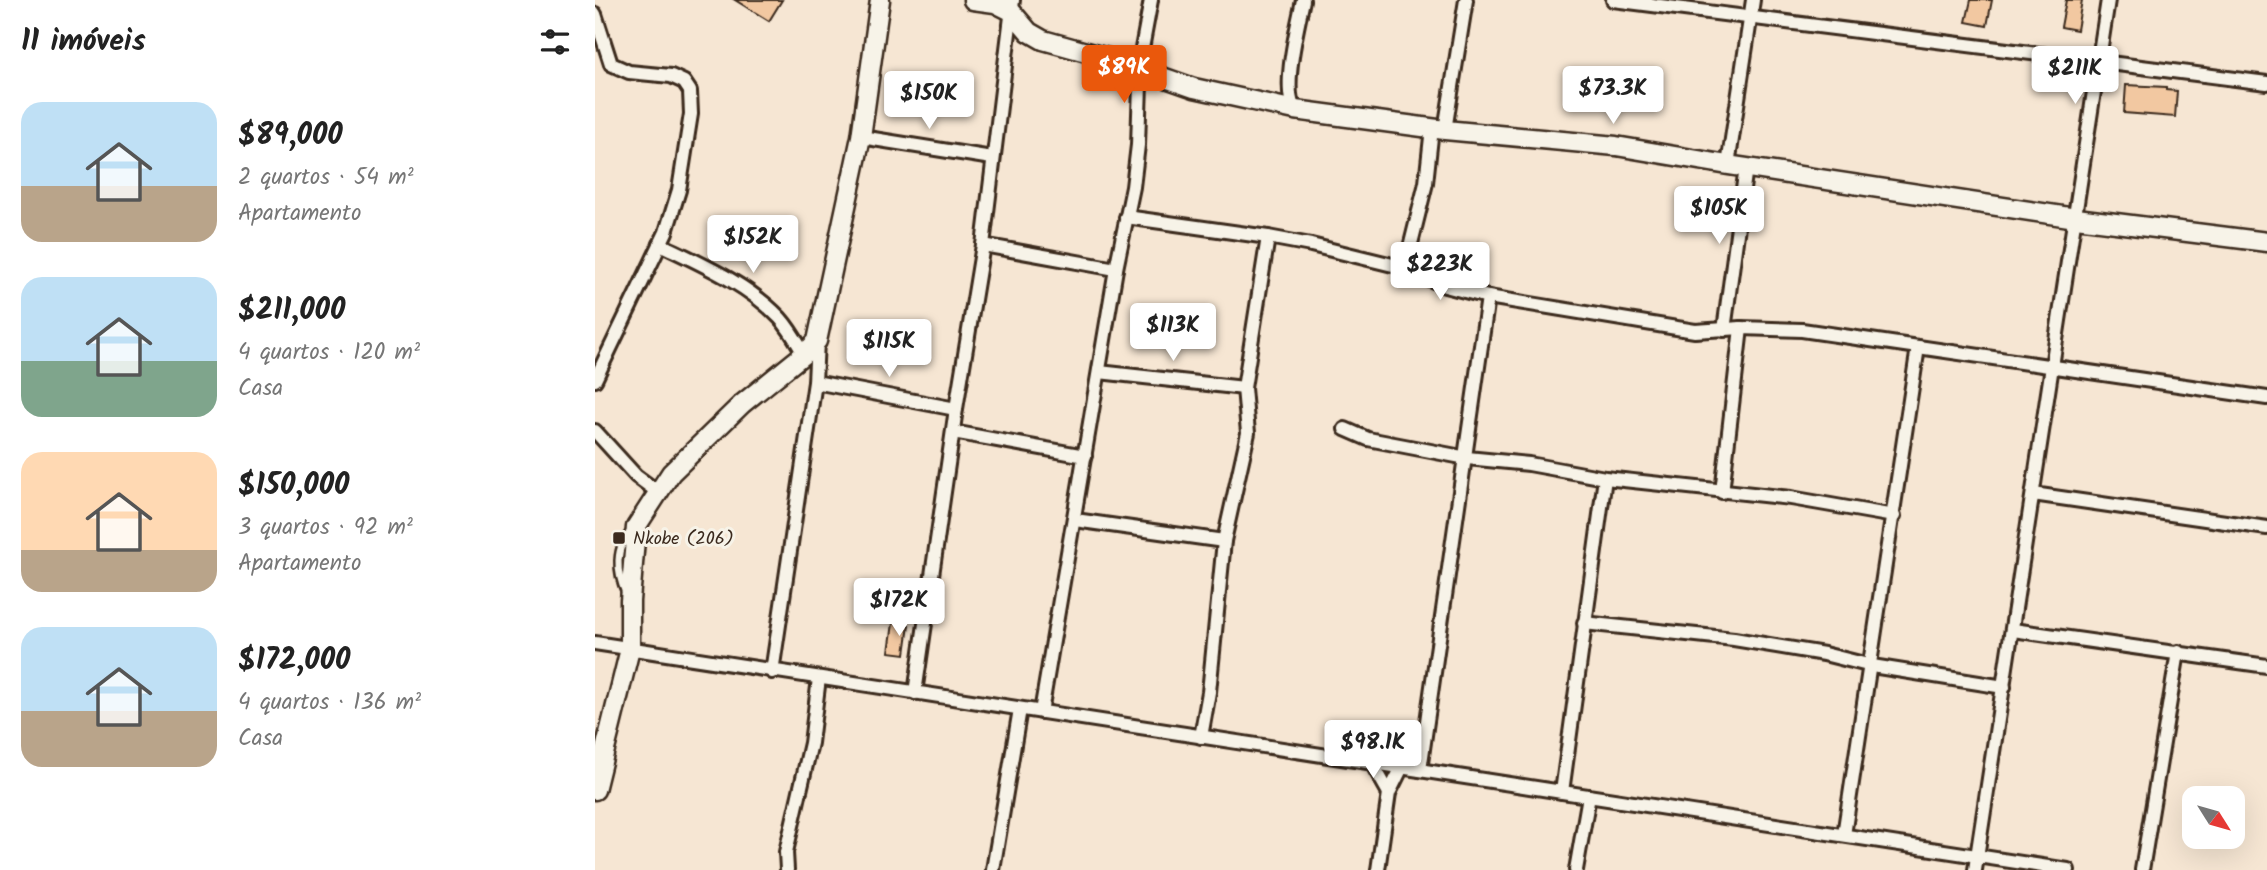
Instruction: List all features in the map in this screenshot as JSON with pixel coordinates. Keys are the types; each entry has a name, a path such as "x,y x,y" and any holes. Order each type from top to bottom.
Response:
{"street":[{"path":"772,671 815,382 817,341 861,137 880,0"},
{"path":"973,0 1012,6 1029,32 1043,40 1231,98 1295,110 1438,129 1616,146 2076,218 2267,242"},
{"path":"1041,712 1116,269 1133,187 1138,145 1141,54 1151,0"},
{"path":"1295,110 1290,104 1289,93 1293,48 1303,0"},
{"path":"1405,268 1466,0"},
{"path":"1613,0 2267,83"},
{"path":"1728,165 1752,0"},
{"path":"1975,870 2108,0"},
{"path":"915,693 983,245 1012,6"},
{"path":"595,14 600,45 611,64 618,69 671,76 684,82 690,91 691,114 679,190 660,244 595,380"},
{"path":"861,137 992,158"},
{"path":"1724,330 1746,167"},
{"path":"1126,217 1268,237 1405,268 1445,286 1488,297 1695,331 1741,328 1803,330 2267,398"},
{"path":"1201,737 1209,692 1224,541 1248,433 1244,388 1268,237"},
{"path":"660,244 716,271 759,298 781,319 804,354"},
{"path":"983,245 1116,269"},
{"path":"1420,770 1467,458 1488,297"},
{"path":"1723,492 1741,328"},
{"path":"595,790 630,649 630,601 636,527 671,473 711,432 817,341"},
{"path":"1845,835 1918,347"},
{"path":"1099,372 1244,388"},
{"path":"815,382 956,409"},
{"path":"1345,429 1369,439 1467,458 1529,464 1605,478 1791,498 1894,516"},
{"path":"595,431 636,476 659,493"},
{"path":"953,432 1085,456"},
{"path":"1562,792 1605,478"},
{"path":"2033,494 2267,528"},
{"path":"1075,520 1224,541"},
{"path":"1584,623 1734,639 1824,654 1871,666 2004,687"},
{"path":"2013,630 2267,666"},
{"path":"595,643 2068,870"},
{"path":"2142,870 2178,652"},
{"path":"787,870 786,852 811,743 819,678"},
{"path":"993,870 1020,709"},
{"path":"1372,763 1389,793"},
{"path":"1378,870 1389,793 1402,768"},
{"path":"1576,870 1589,796"}],"building":[{"path":"735,0 782,0 769,21"},
{"path":"1971,0 1992,0 1987,26 1966,22"},
{"path":"2066,0 2082,0 2077,30 2061,27"},
{"path":"2126,85 2166,87 2166,90 2177,91 2175,117 2124,113"},
{"path":"893,623 909,625 905,654 889,652"}],"place":[{"name":"Nkobe (206)","path":"619,538"}]}
